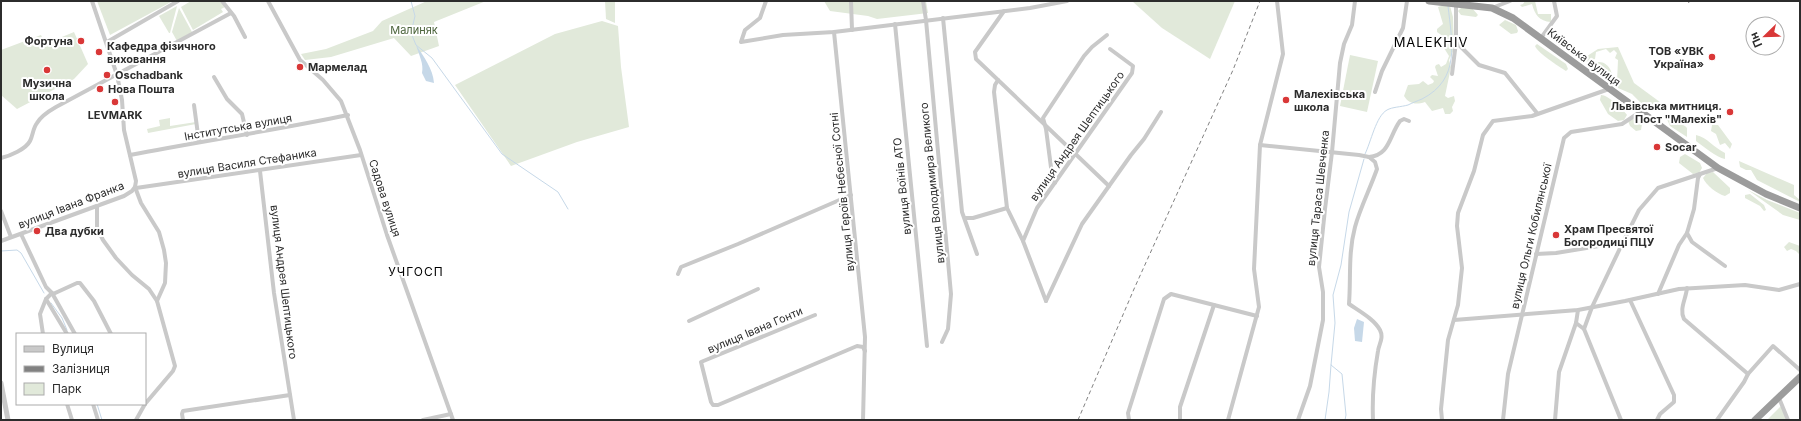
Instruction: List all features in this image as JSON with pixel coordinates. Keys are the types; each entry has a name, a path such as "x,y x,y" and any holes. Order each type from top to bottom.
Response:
{"highway":[{"name":"Київська вулиця","path":"1429,1 1456,2 1492,8 1513,18 1718,168 1757,190 1799,207"},
{"path":"1756,420 1797,380"}],"street":[{"path":"92,1 117,75 122,100 124,130 136,181 136,188 143,207 159,232 164,250 166,279 163,290 157,301"},
{"path":"107,42 178,1"},
{"path":"222,1 245,37"},
{"name":"Садова вулиця","path":"268,1 300,60 334,91 342,101 453,420"},
{"path":"766,1 760,18 745,30 741,42 783,35 834,32 1004,11 1067,1"},
{"path":"851,1 852,30"},
{"name":"вулиця Володимира Великого","path":"923,1 951,294 948,329 942,342"},
{"path":"1228,420 1257,316 1258,307 1254,269 1260,145 1283,54 1277,1"},
{"name":"вулиця Тараса Шевченка","path":"1298,420 1310,386 1323,320 1319,267 1340,63 1344,44 1352,25 1355,1"},
{"path":"1375,92 1382,71 1403,28 1407,1"},
{"path":"1492,8 1510,1"},
{"path":"1541,38 1556,16 1554,1"},
{"path":"1452,74 1456,42 1456,2"},
{"path":"1004,11 975,52 976,59 1109,186"},
{"path":"1,158 12,154 30,142 36,124 42,116 56,107 231,13"},
{"path":"943,18 962,212 977,254"},
{"name":"вулиця Воїнів АТО","path":"895,24 927,346"},
{"name":"вулиця Героїв Небесної Сотні","path":"834,32 865,337 863,420"},
{"path":"1055,183 1052,175 1043,118 1061,93 1075,68 1092,47 1107,35"},
{"path":"1456,42 1469,53 1479,65 1505,73 1537,113"},
{"name":"вулиця Андрея Шептицького","path":"1023,241 1037,208 1132,73 1133,66 1110,49"},
{"path":"214,77 227,99 242,114 247,135"},
{"path":"998,80 995,85 994,92 1007,208 1023,241 1046,301 1080,228 1131,154 1144,139 1161,112"},
{"path":"1442,420 1441,409 1448,340 1458,305 1462,268 1457,226 1458,213 1474,171 1483,135 1493,121 1532,116 1609,89"},
{"path":"194,105 199,142"},
{"name":"вулиця Ольги Кобилянської","path":"1503,420 1508,374 1564,138 1571,132 1622,124 1640,112"},
{"name":"Інститутська вулиця","path":"130,155 247,135 348,115"},
{"path":"1260,145 1348,153 1369,157 1377,156 1384,152 1400,121 1404,119 1409,121"},
{"name":"вулиця Василя Стефаника","path":"136,188 260,171 361,154"},
{"path":"1369,157 1375,162 1377,170 1355,227 1349,263 1351,272 1349,304 1371,321 1380,330 1382,337 1378,347 1374,380 1373,420"},
{"path":"1584,329 1592,307 1639,210 1658,188 1718,168"},
{"name":"вулиця Андрея Шептицького","path":"260,171 274,293 294,420"},
{"path":"1658,294 1679,245 1687,233 1694,209 1698,178 1700,174"},
{"name":"вулиця Івана Франка","path":"1,241 124,196 136,188"},
{"path":"678,274 680,267 738,244 851,195"},
{"path":"97,206 96,226 99,235 114,256 132,275 149,289 157,301 176,366 146,403"},
{"path":"965,218 973,218 1007,208"},
{"name":"вулиця Івана Франка","path":"1,212 11,237"},
{"path":"1687,233 1692,242 1725,266"},
{"path":"21,234 46,287 53,293 74,333"},
{"path":"1536,254 1556,253 1623,242"},
{"path":"43,333 40,314 46,299 53,293 80,283 94,301 110,333"},
{"path":"1454,320 1578,310 1658,294 1679,288 1745,285 1769,290 1786,288 1800,284"},
{"path":"1687,288 1682,309 1684,319 1748,374"},
{"path":"689,321 758,289"},
{"path":"1129,420 1128,412 1164,299 1171,294 1257,316"},
{"path":"46,299 66,333"},
{"path":"1630,300 1674,395 1674,402 1660,414 1657,420"},
{"path":"1180,420 1180,407 1214,305"},
{"path":"1555,420 1559,372 1576,323 1578,310"},
{"name":"вулиця Івана Гонти","path":"815,315 701,362 713,405 718,405 857,346 863,347 865,351"},
{"path":"1576,323 1584,329 1621,420"},
{"path":"1718,420 1748,374 1773,346 1800,370"},
{"path":"1,383 8,420"},
{"path":"183,420 183,410 290,395"},
{"path":"1779,398 1788,420"},
{"path":"67,405 72,420"},
{"path":"93,405 98,420"},
{"path":"136,420 144,405"},
{"path":"423,420 451,414"}],"green space":[{"path":"97,1 171,1 171,2 110,35"},
{"path":"191,1 221,1 225,7 221,9 223,12 193,30 181,7"},
{"name":"Малиняк","path":"427,1 486,1 434,22 439,46 411,56 394,38 331,57 305,60 301,54 326,49 373,31 382,21"},
{"path":"605,1 615,1 615,23 606,19"},
{"path":"824,1 926,1 928,13 877,19 868,16 830,11"},
{"path":"1132,1 1235,1 1210,59 1162,28"},
{"path":"1525,1 1535,1 1538,14 1551,14 1551,22 1538,17 1532,4 1522,7 1520,5"},
{"path":"177,6 170,33 169,33 159,16"},
{"path":"1450,6 1453,17 1454,49 1449,60 1451,67 1445,96 1448,98 1454,96 1455,101 1452,107 1453,111 1450,114 1445,114 1443,108 1432,111 1425,102 1413,103 1408,101 1404,96 1408,85 1419,84 1423,81 1428,85 1433,83 1434,81 1430,77 1432,75 1438,76 1435,67 1436,65 1439,64 1441,67 1446,64 1449,56 1444,48 1447,39 1437,32 1437,29 1443,24 1438,7"},
{"path":"179,8 192,32 177,41 172,32"},
{"path":"1461,8 1472,8 1478,15 1476,17 1461,15 1458,11"},
{"path":"1505,20 1516,25 1518,31 1517,33 1511,34 1499,25"},
{"path":"602,21 618,26 621,67 629,127 577,142 511,166 455,85 555,34"},
{"path":"74,32 88,64 74,79 17,109 1,95 1,50 41,35 45,44"},
{"path":"1537,44 1566,64 1568,69 1566,71 1544,56 1535,46"},
{"path":"1618,47 1634,83 1664,105 1660,109 1647,109 1632,94 1618,88 1618,60 1615,58 1617,53 1614,50 1610,53 1606,49 1596,52 1595,59 1586,62 1581,60 1598,49"},
{"path":"1350,55 1378,61 1367,112 1340,106"},
{"path":"1598,62 1605,63 1610,68 1612,82 1590,67"},
{"path":"1601,95 1611,100 1622,109 1627,115 1624,120 1618,121 1608,114 1600,100"},
{"path":"1666,117 1685,126 1687,128 1687,137 1670,126"},
{"path":"170,118 170,126 196,122 196,124 148,133 147,129 160,126 159,120"},
{"path":"1633,118 1642,124 1641,130 1636,131 1630,126 1628,121"},
{"path":"1712,125 1718,125 1732,144 1730,149 1725,143 1720,145 1716,134 1711,131"},
{"path":"1696,135 1704,138 1725,153 1725,159 1714,154 1696,141"},
{"path":"1685,154 1700,163 1702,168 1699,173 1693,174 1679,163 1680,157"},
{"path":"1739,161 1794,185 1794,195 1800,200 1800,202 1757,180 1751,170 1746,170 1740,167"},
{"path":"1713,172 1730,188 1730,193 1725,196 1722,195 1709,186 1703,178 1707,173"},
{"path":"1748,190 1767,200 1800,213 1800,220 1783,215"},
{"path":"1750,194 1764,205 1766,210 1764,211 1760,206 1745,198 1745,195"},
{"path":"1789,242 1800,246 1800,255 1791,249 1787,251 1784,247"},
{"path":"1782,405 1786,420 1767,420"}],"water":[{"path":"416,45 430,68 434,83 426,81 422,73 422,63"},
{"path":"1357,319 1364,322 1362,342 1355,341 1354,328"}],"waterway":[{"path":"411,1 415,16 411,33 416,45 432,58 502,154 558,192 568,209"},
{"path":"1365,154 1377,123 1383,113 1389,109 1408,105 1422,99 1434,91 1443,81 1448,70 1452,46 1448,6"},
{"path":"1345,420 1346,415 1342,374 1331,365 1335,323 1333,295 1341,265 1349,212 1364,159"},
{"path":"1,251 17,250 21,253 44,293"},
{"path":"51,303 62,318 67,330"},
{"path":"1325,420 1331,365"},
{"path":"97,405 102,420"}],"railway":[{"path":"1078,420 1134,289 1233,70 1260,1"}],"place":[{"name":"Фортуна","path":"81,41"},
{"name":"Кафедра фізичного виховання","path":"99,52"},
{"name":"ТОВ «УВК Україна»","path":"1712,57"},
{"name":"Мармелад","path":"300,67"},
{"name":"Музична школа","path":"47,70"},
{"name":"Oschadbank","path":"107,75"},
{"name":"Нова Пошта","path":"100,89"},
{"name":"Малехівська школа","path":"1286,100"},
{"name":"LEVMARK","path":"115,102"},
{"name":"Львівська митниця. Пост \"Малехів\"","path":"1730,112"},
{"name":"Socar","path":"1657,147"},
{"name":"Два дубки","path":"37,231"},
{"name":"Храм Пресвятої Богородиці ПЦУ","path":"1556,235"}],"district":[{"name":"MALEKHIV","path":"1431,42"},
{"name":"УЧГОСП","path":"416,272"}]}
